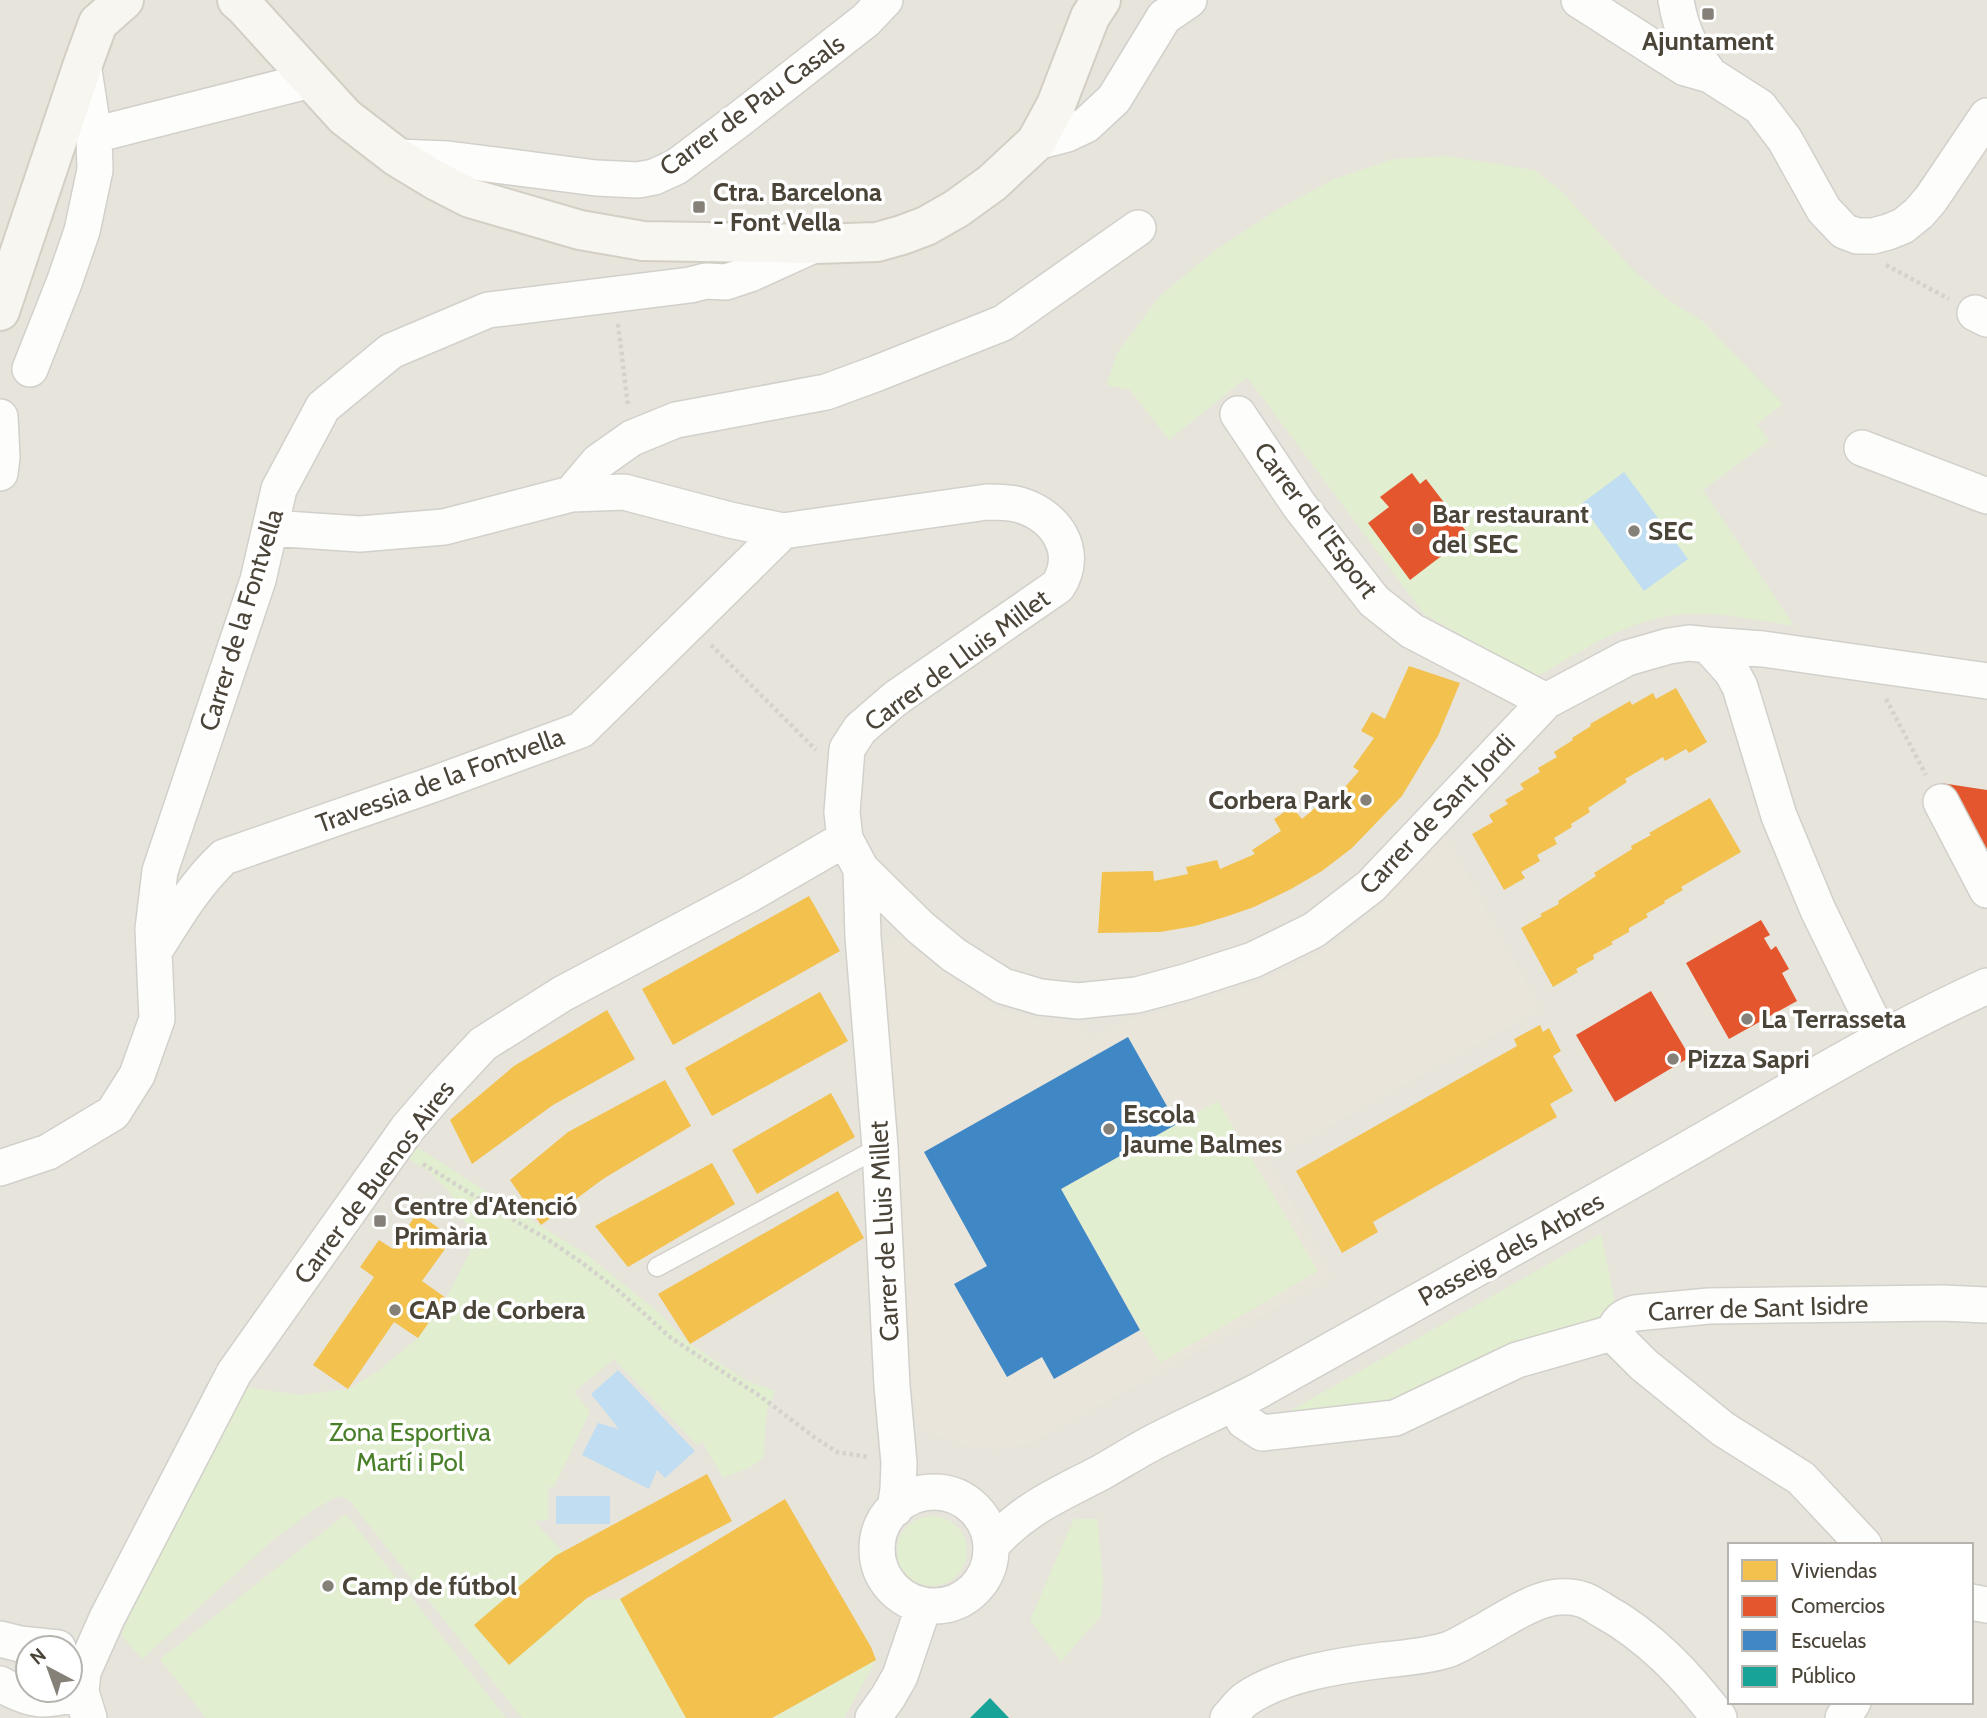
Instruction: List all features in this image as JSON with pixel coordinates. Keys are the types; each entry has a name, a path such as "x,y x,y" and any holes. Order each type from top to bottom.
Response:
{"street":[{"path":"237,0 345,117 397,157 470,198 580,230 643,241 816,244 877,242 902,235 926,226 956,209 992,183 1037,142 1056,106 1090,17 1101,0"},
{"name":"Carrer de Pau Casals","path":"397,157 448,159 596,178 638,180 654,177 676,167 741,118 866,20 885,0"},
{"path":"1037,142 1067,134 1086,125 1114,99 1164,17 1189,0"},
{"path":"1579,0 1685,68 1710,75 1760,107 1785,140 1824,210 1844,231 1857,236 1873,236 1903,226 1919,213 1931,200 1987,116"},
{"path":"1625,30 1648,28 1667,20 1677,5"},
{"path":"1677,5 1692,50 1710,75"},
{"path":"0,311 83,64 110,8"},
{"path":"30,369 82,231 95,170 94,135 83,64"},
{"path":"1068,74 1092,92 1114,99"},
{"path":"94,135 311,80"},
{"path":"571,495 598,462 632,438 676,420 826,392 1003,323 1138,228"},
{"path":"706,281 719,261 723,243"},
{"name":"Carrer de la Fontvella","path":"0,1168 48,1152 113,1113 137,1074 157,1020 153,929 160,871 258,580 279,489 323,407 391,351 488,310 706,281 726,282 816,244"},
{"name":"Carrer de l'Esport","path":"1238,414 1300,505 1374,601 1412,631 1546,701"},
{"path":"0,417 0,473"},
{"path":"1862,448 1987,496"},
{"name":"Carrer de Lluis Millet","path":"270,527 360,534 443,527 571,495 624,492 783,531 987,502 1019,504 1033,510 1055,527 1063,538 1067,562 1063,579 1058,586 896,698 860,729 847,749 842,812 853,854 863,937 880,1147 892,1386 899,1463 895,1509"},
{"name":"Travessia de la Fontvella","path":"153,953 183,905 205,875 223,857 581,730 783,531"},
{"name":"Carrer de Sant Jordi","path":"853,854 907,916 954,955 1003,986 1040,997 1078,1001 1138,995 1241,964 1314,930 1371,886 1546,701 1627,658 1689,643 1763,649 1987,681"},
{"path":"1708,645 1732,672 1740,687 1779,816 1818,910 1881,1039"},
{"path":"1941,802 1987,890"},
{"name":"Carrer de Buenos Aires","path":"84,1677 107,1618 234,1373 407,1129 443,1087 484,1044 562,995 750,894 853,854"},
{"path":"863,937 874,929 907,916"},
{"name":"Passeig dels Arbres","path":"991,1546 1005,1530 1032,1509 1168,1434 1235,1403 1561,1222 1881,1039 1987,986"},
{"name":"Carrer de Sant Isidre","path":"1235,1403 1244,1420 1262,1433 1395,1418 1517,1360 1612,1333 1619,1320 1626,1315 1709,1306 1943,1303 1987,1305"},
{"path":"1612,1333 1644,1365 1723,1429 1801,1478 1862,1543"},
{"path":"929,1493 953,1496 975,1510 986,1526 991,1546 988,1570 973,1591 950,1604 937,1606 911,1601 899,1594 882,1573 878,1560 880,1532 895,1509 905,1501 929,1493"},
{"name":"Passeig dels Arbres","path":"975,1510 1032,1509"},
{"path":"1228,1718 1245,1699 1300,1675 1448,1649 1507,1619 1535,1601 1559,1597 1583,1600 1651,1642 1682,1671 1720,1718"},
{"path":"873,1718 900,1676 924,1605"}],"lane":[{"path":"657,1267 880,1147"}],"path":[{"path":"1873,236 1886,267 1981,316"},
{"path":"614,294 632,438"},
{"path":"689,622 844,778"},
{"path":"1868,664 1941,802"},
{"path":"395,1147 581,1262 619,1291 671,1338 760,1396 837,1452 899,1463"}],"shaded area":[{"path":"0,0 1987,0 1987,1718 0,1718"},
{"name":"Escola Jaume Balmes","path":"1446,836 1540,1009 1268,1160 1332,1277 1028,1444 998,1449 966,1446 925,1432 916,1422 911,1370 883,956 887,946 903,939 956,982 990,1005 1017,1015 1053,1023 1077,1024 1089,1041 1124,1022 1233,992 1315,956 1372,914"}],"green space":[{"path":"1447,156 1534,170 1560,190 1635,272 1670,301 1702,321 1783,404 1757,424 1769,441 1703,490 1794,626 1712,614 1665,617 1626,628 1536,677 1424,614 1247,377 1169,440 1130,390 1107,385 1117,353 1160,296 1213,252 1275,211 1332,180 1393,159"},
{"path":"1218,1101 1318,1271 1160,1363 1061,1189"},
{"name":"Zona Esportiva Martí i Pol","path":"415,1146 587,1255 657,1311 690,1344 747,1381 775,1391 767,1411 763,1458 751,1467 723,1478 702,1441 697,1445 614,1359 574,1392 590,1412 554,1487 548,1487 548,1520 534,1521 563,1552 556,1556 584,1600 620,1599 686,1718 522,1718 349,1500 338,1496 274,1539 142,1659 121,1635 140,1592 246,1387 301,1395 348,1389 378,1371 418,1338 446,1298 470,1252 469,1229 450,1193 430,1172 407,1158"},
{"path":"1601,1234 1615,1302 1593,1322 1511,1346 1399,1397 1355,1411 1283,1415"},
{"name":"Camp de fútbol","path":"346,1514 506,1718 206,1718 160,1659"},
{"path":"932,1516 957,1526 967,1551 957,1576 932,1586 907,1576 897,1551 907,1526"},
{"path":"1074,1519 1097,1519 1103,1578 1101,1616 1061,1661 1030,1620"},
{"path":"876,1660 844,1718 772,1718"}],"water":[{"name":"SEC","path":"1624,472 1688,559 1644,591 1581,504"},
{"path":"618,1370 695,1451 665,1478 657,1470 649,1489 582,1455 598,1423 619,1429 591,1394"},
{"path":"556,1496 610,1496 610,1524 556,1524"}],"building: Viviendas":[{"name":"Corbera Park","path":"1409,666 1460,683 1438,736 1402,796 1352,848 1322,871 1291,889 1228,916 1195,926 1160,932 1098,933 1102,872 1153,871 1154,881 1188,874 1186,867 1217,860 1220,869 1255,854 1252,850 1281,831 1274,819 1292,807 1302,819 1327,798 1332,802 1359,771 1353,767 1374,738 1361,731 1372,712 1385,719"},
{"path":"1676,688 1707,742 1689,753 1686,749 1665,761 1663,757 1625,779 1627,782 1588,808 1590,812 1554,838 1557,844 1537,855 1540,861 1521,872 1525,878 1504,890 1472,834 1493,822 1489,815 1508,804 1505,800 1524,789 1520,784 1540,772 1538,768 1557,757 1554,752 1591,726 1590,724 1630,701 1632,705 1653,693 1656,699"},
{"path":"1710,798 1741,852 1681,887 1683,890 1646,914 1648,917 1629,928 1629,932 1611,942 1613,944 1593,955 1594,959 1576,969 1578,972 1553,987 1521,928 1559,904 1558,901 1596,876 1594,873 1632,849 1631,846 1651,835 1649,833"},
{"path":"809,896 840,951 673,1045 642,989"},
{"path":"820,992 848,1041 712,1116 685,1068"},
{"path":"607,1010 635,1059 553,1105 472,1164 450,1120 514,1066"},
{"path":"1540,1025 1543,1032 1549,1028 1561,1051 1553,1056 1573,1091 1550,1104 1557,1117 1373,1222 1378,1232 1342,1253 1296,1171 1517,1046 1514,1039"},
{"path":"665,1080 691,1126 603,1179 541,1225 510,1180 568,1132"},
{"path":"831,1093 855,1137 757,1194 732,1150"},
{"path":"712,1163 735,1204 628,1267 595,1226"},
{"path":"838,1191 864,1238 690,1344 658,1294"},
{"name":"CAP de Corbera","path":"417,1213 453,1238 422,1281 446,1298 418,1338 394,1322 348,1389 313,1365 374,1277 360,1267 379,1240 393,1249"},
{"path":"707,1474 732,1521 587,1598 509,1665 474,1625 555,1556"},
{"path":"785,1499 876,1660 772,1718 686,1718 620,1599"}],"building: Comercios":[{"name":"Bar restaurant del SEC","path":"1412,473 1420,484 1426,479 1469,535 1410,580 1368,523 1389,507 1380,497"},
{"path":"1941,783 1987,790 1987,864"},
{"path":"1761,920 1770,935 1764,938 1771,950 1776,946 1789,969 1782,973 1797,1001 1729,1039 1686,963"},
{"path":"1651,991 1690,1057 1615,1102 1576,1035"}],"building: Escuelas":[{"path":"1128,1037 1177,1124 1061,1189 1140,1330 1054,1379 1042,1357 1007,1377 954,1284 987,1266 924,1152"}],"building: Público":[{"path":"990,1698 1009,1718 970,1718"}],"place":[{"name":"Ajuntament","path":"1708,14"},
{"name":"Ctra. Barcelona - Font Vella","path":"699,207"},
{"name":"Bar restaurant del SEC","path":"1418,529"},
{"name":"SEC","path":"1634,531"},
{"name":"Corbera Park","path":"1366,800"},
{"name":"La Terrasseta","path":"1747,1019"},
{"name":"Pizza Sapri","path":"1673,1059"},
{"name":"Escola Jaume Balmes","path":"1109,1129"},
{"name":"Centre d'Atenció Primària","path":"380,1221"},
{"name":"CAP de Corbera","path":"395,1310"},
{"name":"Camp de fútbol","path":"328,1586"}]}
